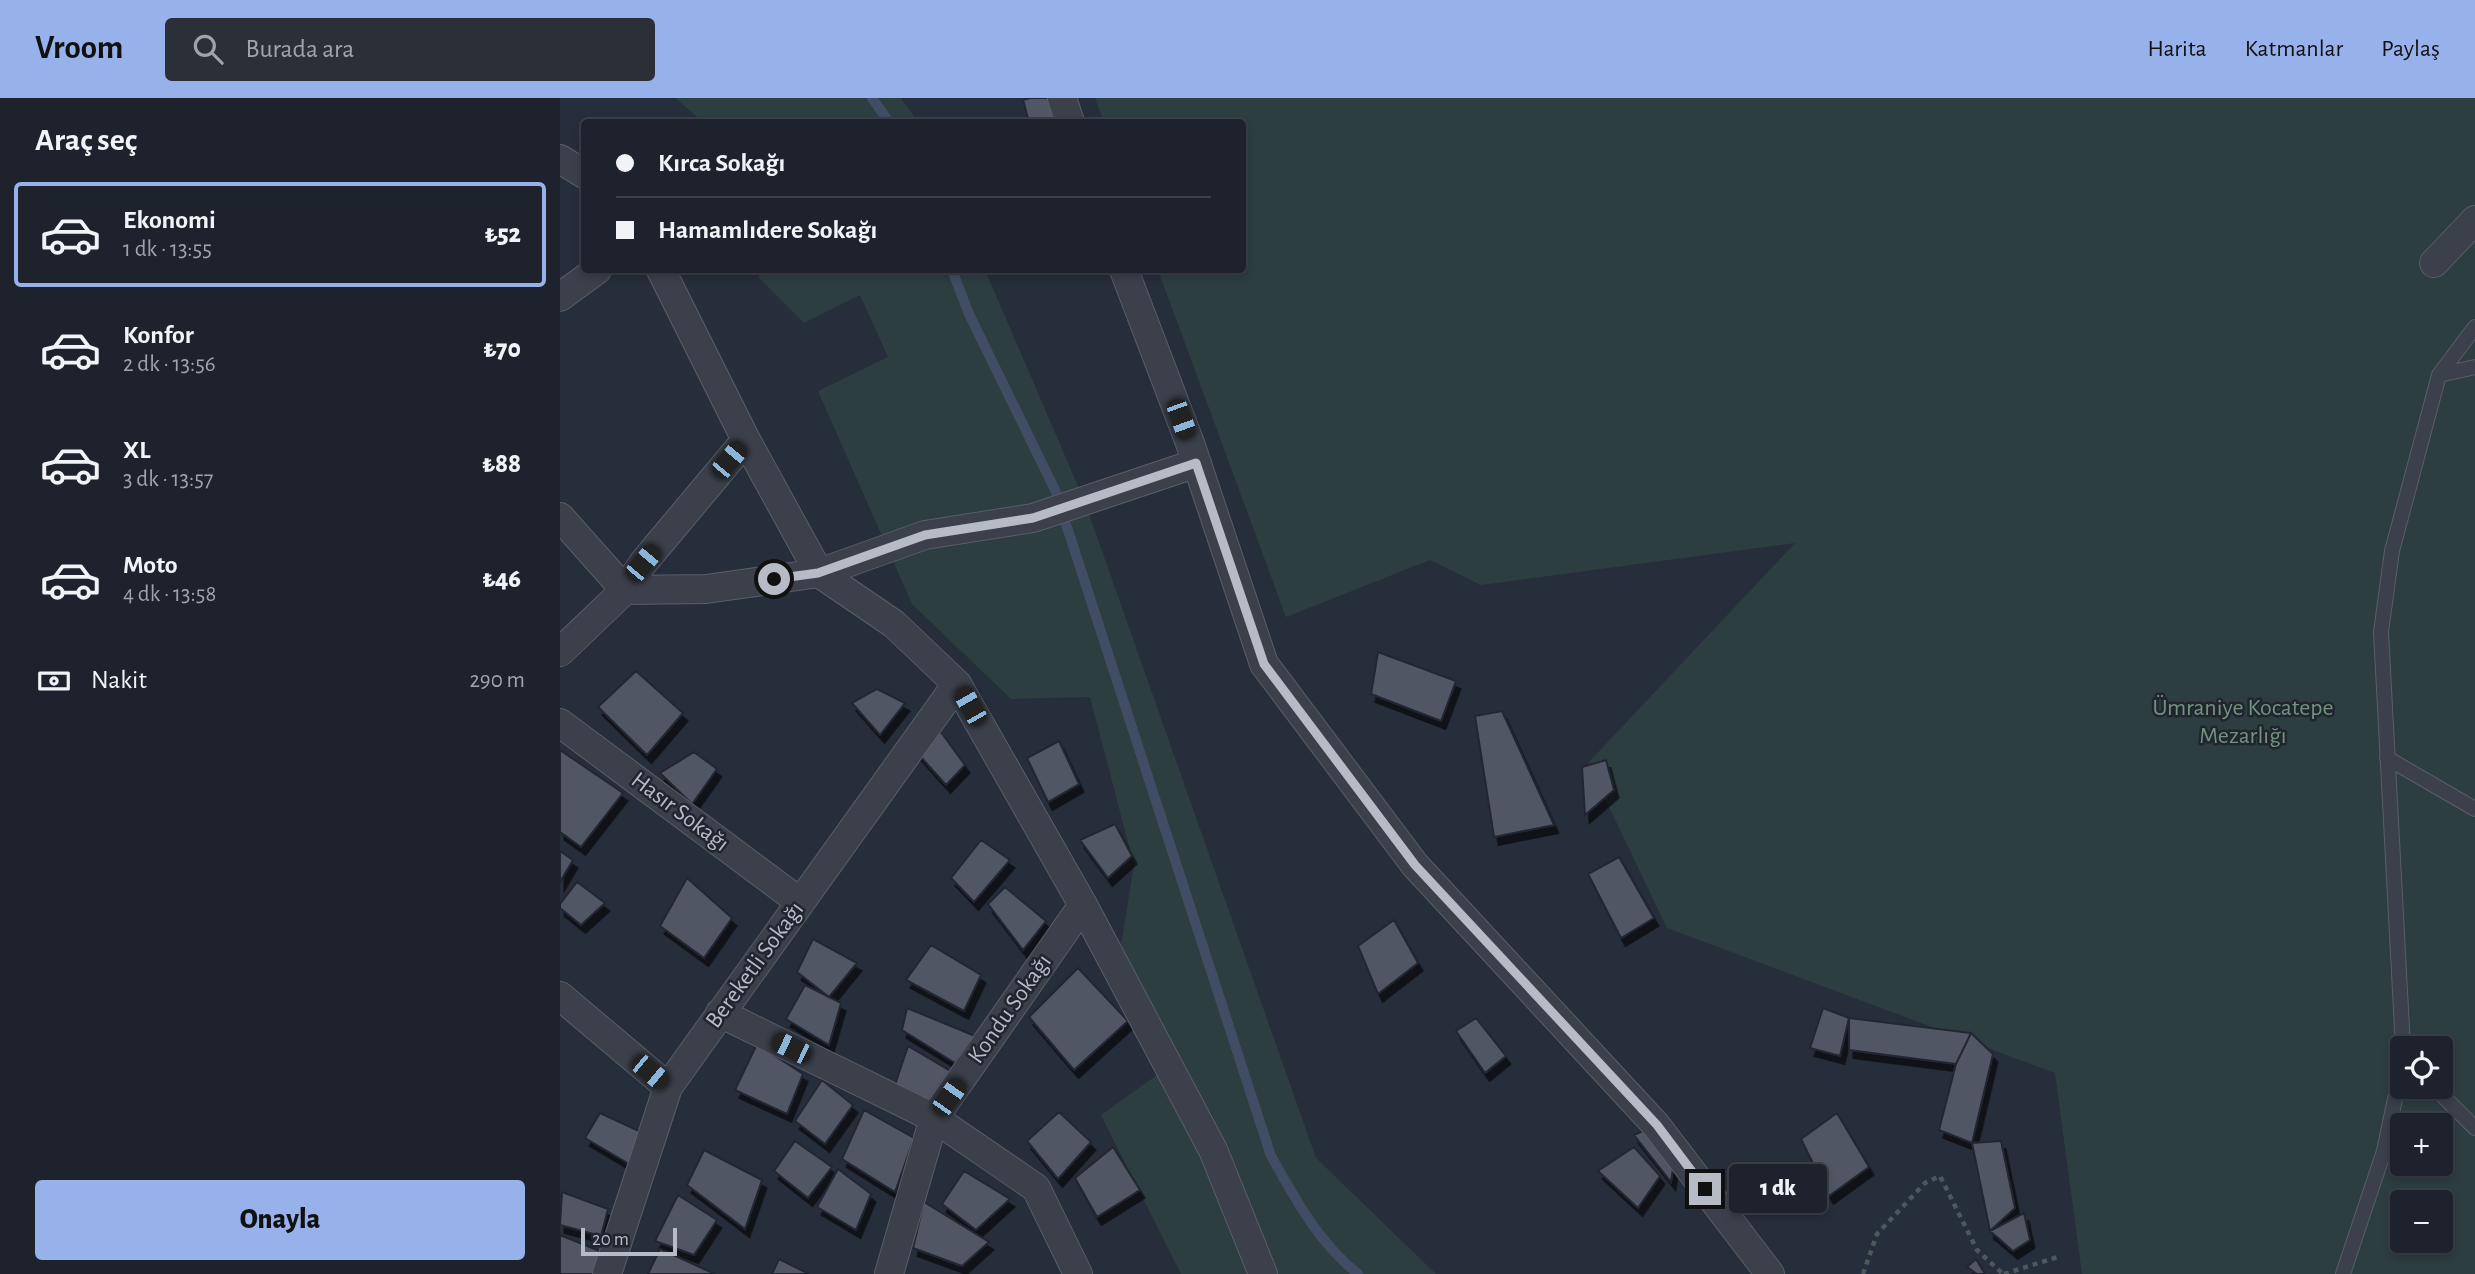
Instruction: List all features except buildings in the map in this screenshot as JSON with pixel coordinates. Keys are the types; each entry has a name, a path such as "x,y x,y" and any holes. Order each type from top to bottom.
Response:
{"street":[{"path":"1062,98 1069,119"},
{"path":"560,159 581,172"},
{"path":"2434,263 2475,220"},
{"path":"560,297 593,273"},
{"path":"662,273 746,440 818,573 894,624 957,684 1083,905 1213,1150 1263,1274"},
{"path":"1125,273 1196,463 1264,664 1415,865 1657,1125 1770,1274"},
{"path":"560,653 625,590 643,563 746,440"},
{"path":"560,517 625,590 706,589 818,573 925,535 1033,518 1196,463"},
{"name":"Bereketli Sokağı","path":"607,1274 668,1087 957,684"},
{"name":"Hasır Sokağı","path":"560,723 800,902"},
{"name":"Kondu Sokağı","path":"889,1274 934,1118 1083,905"},
{"path":"560,996 668,1087"},
{"path":"720,1013 934,1118 1036,1188 1078,1274"}],"lane":[{"path":"2402,1036 2381,632 2392,551 2439,375 2475,327"},
{"path":"2439,375 2475,367"},
{"path":"2388,758 2475,809"},
{"path":"2343,1274 2384,1151 2395,1099"},
{"path":"2446,1099 2475,1128"}],"path":[{"path":"1863,1274 1877,1234 1925,1183 1940,1176 1978,1250 2003,1274 2061,1256"}],"green space":[{"path":"675,98 901,98 916,119 700,119"},
{"name":"Ümraniye Kocatepe Mezarlığı","path":"1095,98 2475,98 2475,1274 2082,1274 2055,1073 1667,928 1588,763 1795,543 1481,585 1430,560 1286,617 1159,273 1246,273 1246,119 1103,119"},
{"path":"761,273 986,273 1084,500 1316,1158 1436,1274 1181,1274 1101,1115 1157,1075 1120,951 1134,865 1090,697 1011,699 912,604 818,391 888,357 860,295 804,323 758,277"}],"waterway":[{"path":"872,98 887,119"},
{"path":"953,273 969,314 1055,490 1271,1156 1319,1234 1358,1274"}],"route":[{"path":"774,579 818,573 925,535 1033,518 1196,463 1264,664 1415,865 1657,1125 1705,1189"}]}
